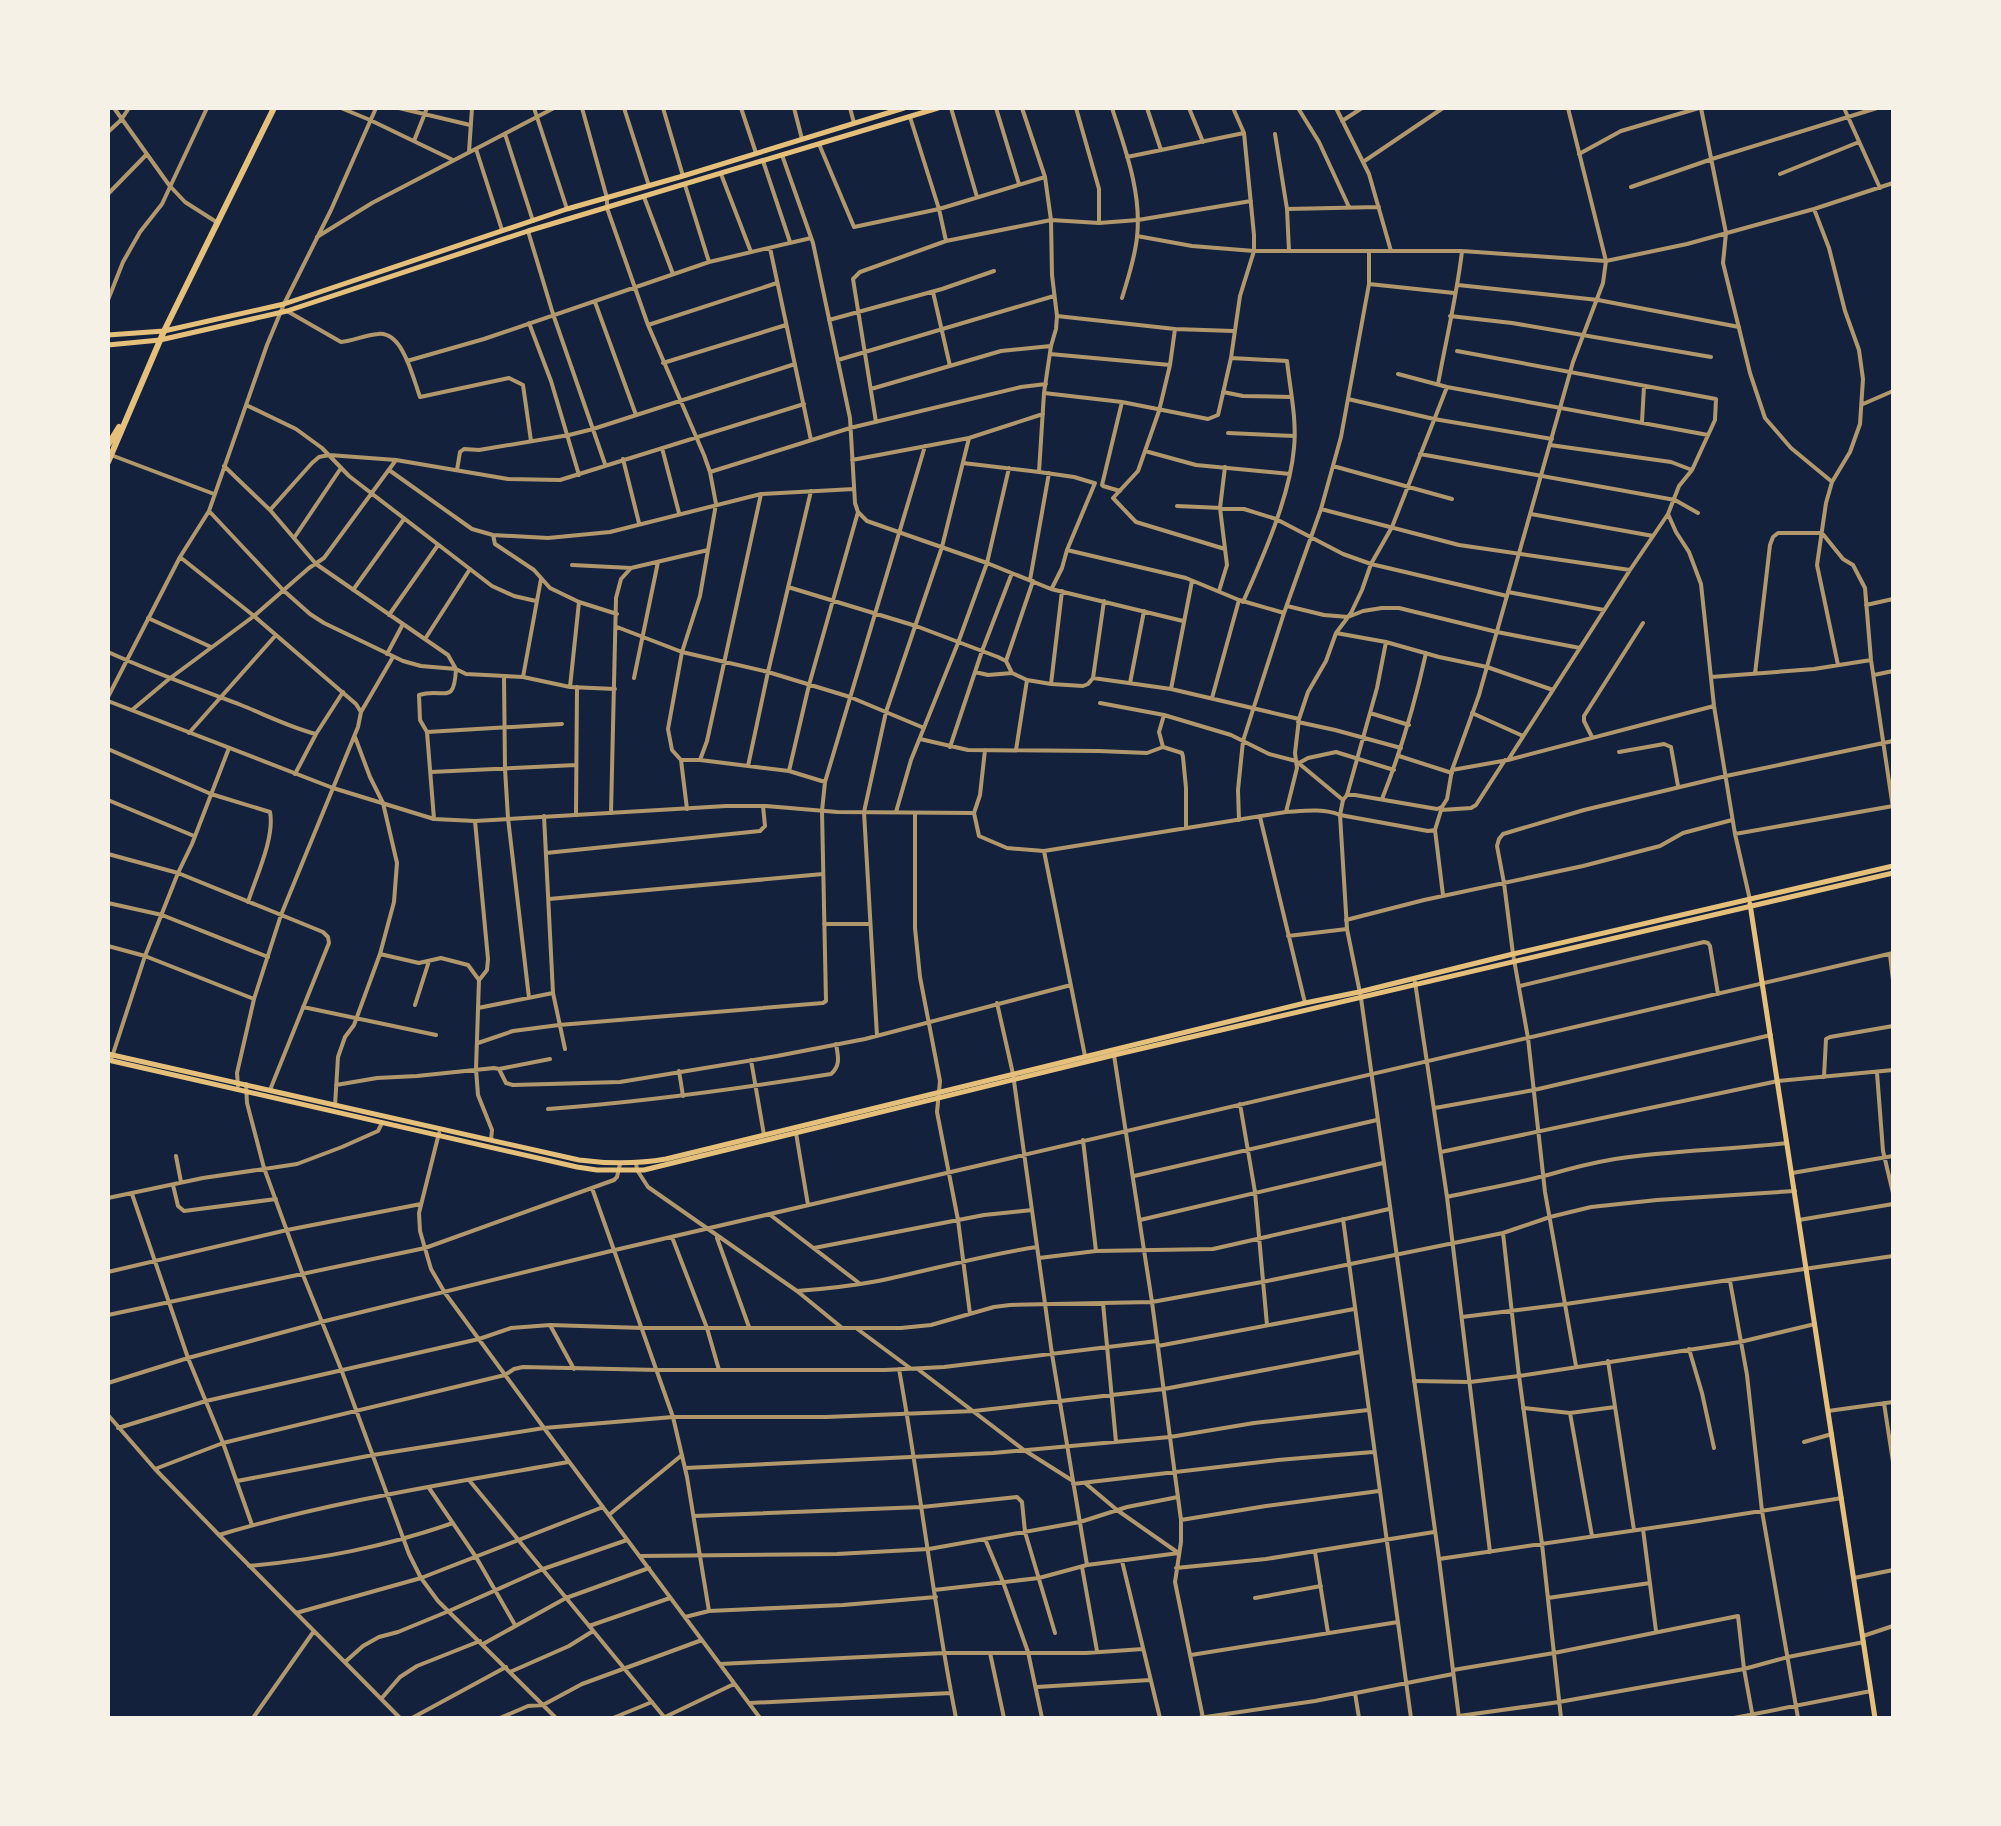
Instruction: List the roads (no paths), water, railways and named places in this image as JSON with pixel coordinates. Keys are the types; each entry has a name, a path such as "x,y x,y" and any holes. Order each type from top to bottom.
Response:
{"highway":[{"path":"110,458 164,331 274,108"},
{"path":"108,445 129,410"}],"main road":[{"path":"108,335 164,331 284,304 567,209 649,187 904,108"},
{"path":"108,345 160,340 284,311 528,231 938,108"},
{"path":"246,1087 270,1090 577,1167 597,1170 668,1165 1013,1077 1893,866"},
{"path":"1750,902 1893,873"},
{"path":"1750,902 1875,1718"},
{"path":"1013,1077 1085,1056 1305,1003 1360,995"},
{"path":"110,1057 238,1085 382,1123 491,1140 620,1167"},
{"path":"637,1166 796,1130"}],"street":[{"path":"114,108 169,185 185,202 218,223"},
{"path":"108,132 129,108"},
{"path":"108,300 123,262 140,232 162,204 207,108"},
{"path":"341,108 453,160"},
{"path":"376,108 267,345 209,511 180,557 108,699 333,788 434,819 475,821 726,806 974,813"},
{"path":"399,108 470,125"},
{"path":"414,141 427,108"},
{"path":"469,152 472,108"},
{"path":"534,108 567,209"},
{"path":"317,237 372,203 554,108"},
{"path":"582,108 607,198 607,208 634,288 710,472 716,504 700,596 682,652 668,729 672,750 681,760 687,809"},
{"path":"624,108 649,187"},
{"path":"663,108 683,176"},
{"path":"741,108 756,153"},
{"path":"794,108 802,139"},
{"path":"850,108 854,123"},
{"path":"951,108 977,197"},
{"path":"996,108 1019,184"},
{"path":"1022,108 1045,177 1057,316 1044,393 1039,472"},
{"path":"1076,108 1099,189 1099,223"},
{"path":"1112,108 1136,195 1138,220 1131,271 1122,298"},
{"path":"1147,108 1161,150"},
{"path":"1189,108 1203,142"},
{"path":"1044,393 1122,402 1208,419 1218,415 1231,358 1240,296 1254,251 1244,133 1233,108"},
{"path":"1298,108 1319,142 1349,207"},
{"path":"1336,108 1363,162 1391,251"},
{"path":"1342,121 1362,108"},
{"path":"1363,162 1443,108"},
{"path":"1443,896 1435,830 1487,667 1571,372 1603,283 1606,261 1568,108"},
{"path":"1579,154 1621,131 1700,108 1726,233 1723,263 1750,373 1765,418 1791,448 1832,482"},
{"path":"1844,108 1880,188"},
{"path":"1631,187 1877,108"},
{"path":"910,117 946,241"},
{"path":"1127,157 1244,133"},
{"path":"505,134 533,221"},
{"path":"1275,134 1287,209 1289,251"},
{"path":"1780,174 1859,142"},
{"path":"819,144 854,227 939,209 1045,177"},
{"path":"476,149 503,231"},
{"path":"108,194 147,154"},
{"path":"782,155 811,238 838,360 850,428 858,512 867,521 1051,589 1183,621"},
{"path":"763,161 790,243"},
{"path":"721,174 751,252"},
{"path":"1137,236 1192,246 1254,251 1462,251 1606,261 1687,244 1814,209 1893,183"},
{"path":"685,185 709,262"},
{"path":"644,197 673,274"},
{"path":"876,422 853,279 855,275 946,241 1051,220 1099,223 1138,220 1251,201"},
{"path":"1287,209 1379,207"},
{"path":"1814,209 1829,248 1845,311 1859,350 1863,379 1860,424 1850,452 1832,482 1817,565 1838,665"},
{"path":"528,231 605,464"},
{"path":"407,361 484,339 709,262 811,238"},
{"path":"770,248 811,440"},
{"path":"1239,820 1238,790 1243,741 1321,509 1341,437 1369,284 1369,251"},
{"path":"1438,384 1462,251"},
{"path":"829,320 933,292 994,271"},
{"path":"648,325 777,283"},
{"path":"1369,284 1455,293"},
{"path":"1458,285 1598,300 1739,327"},
{"path":"933,292 950,366"},
{"path":"838,360 1054,296"},
{"path":"595,302 636,415"},
{"path":"284,311 341,342 379,333 389,334 407,361 420,397 509,378 523,385 531,441"},
{"path":"1057,316 1175,329 1234,331"},
{"path":"1450,316 1512,323 1711,357"},
{"path":"529,323 569,435 579,475"},
{"path":"663,363 786,325"},
{"path":"1175,329 1159,411 1138,471 1113,498 1136,522 1225,549"},
{"path":"871,390 1001,351 1051,346"},
{"path":"1100,703 1164,715 1231,735 1269,754 1297,762 1345,797 1382,799 1437,809 1471,808 1476,805 1668,514 1679,486 1692,470 1715,420 1716,399 1457,351"},
{"path":"1050,354 1170,365"},
{"path":"1212,698 1241,601 1262,560 1276,519 1290,474 1295,436 1287,361 1231,358"},
{"path":"457,470 460,452 464,449 479,450 593,429 795,364"},
{"path":"1398,374 1447,387 1708,435"},
{"path":"710,472 850,428 1021,387 1046,384"},
{"path":"1642,422 1644,386"},
{"path":"1286,812 1297,768 1298,721 1308,692 1392,527 1447,387"},
{"path":"1863,404 1893,391"},
{"path":"1223,392 1243,396 1291,397"},
{"path":"1348,399 1551,442 1671,462 1692,470"},
{"path":"1102,485 1122,402"},
{"path":"270,510 319,457 329,455 396,460 508,479 560,480 804,404"},
{"path":"246,405 296,429 322,448 349,476 492,586 536,601"},
{"path":"852,460 969,438 1043,414"},
{"path":"1228,433 1295,436"},
{"path":"877,1036 864,812 886,712 942,547 969,438"},
{"path":"478,1043 513,1031 559,1025 826,1001 822,811 825,782 925,446"},
{"path":"662,448 679,513"},
{"path":"1145,451 1196,465 1290,474"},
{"path":"1420,454 1675,500 1698,513"},
{"path":"110,458 214,494"},
{"path":"623,459 639,524"},
{"path":"132,710 324,558 396,460"},
{"path":"963,463 1049,473 1120,491"},
{"path":"224,466 270,510 316,564 448,655 456,669 453,690 447,694 419,695 420,720 427,732 434,819"},
{"path":"1333,466 1452,499"},
{"path":"1219,592 1227,565 1220,508 1225,467"},
{"path":"294,538 341,468"},
{"path":"896,812 911,760 987,563 1009,468"},
{"path":"389,470 472,529 493,535 548,538 610,532 761,494 854,489"},
{"path":"1006,661 1031,580 1049,473"},
{"path":"1051,589 1095,483"},
{"path":"748,766 811,491"},
{"path":"700,760 707,741 761,494"},
{"path":"1177,506 1244,509 1276,519 1310,539 1371,564 1508,594 1604,610"},
{"path":"1321,509 1459,545 1630,570"},
{"path":"209,511 283,590 310,614 393,657 421,666 456,669 466,674 523,677 570,687 615,689"},
{"path":"789,771 809,685 858,512"},
{"path":"1531,514 1653,536"},
{"path":"1668,514 1689,552 1701,584 1714,706 1732,820 1750,902"},
{"path":"353,590 404,519"},
{"path":"1755,674 1773,537 1778,533 1822,533"},
{"path":"1735,834 1893,807 1871,660 1865,588 1853,565 1843,559 1822,533"},
{"path":"493,535 495,544 534,570 550,588 579,602 617,614"},
{"path":"389,615 438,545"},
{"path":"572,565 631,568 708,550"},
{"path":"1067,550 1192,580 1241,601 1286,610 1348,617 1372,610 1399,608 1580,648"},
{"path":"180,557 343,692 361,712"},
{"path":"634,678 658,562"},
{"path":"611,813 616,598 621,579 631,568"},
{"path":"425,639 470,569"},
{"path":"950,747 1012,573"},
{"path":"523,677 541,579"},
{"path":"1171,689 1192,580"},
{"path":"788,587 916,626 982,651 1006,661 1012,673"},
{"path":"1051,684 1062,591"},
{"path":"1866,605 1893,599"},
{"path":"975,672 988,675 1012,673 1027,680 1051,684 1088,684 1093,678 1104,601"},
{"path":"570,687 579,602"},
{"path":"1130,683 1144,611"},
{"path":"148,618 211,647"},
{"path":"1592,738 1584,716 1643,623"},
{"path":"387,654 403,624"},
{"path":"617,627 682,652 768,672 850,697 924,728"},
{"path":"1336,633 1487,667 1553,690"},
{"path":"189,733 276,635"},
{"path":"1386,642 1364,737 1340,815 1346,920 1360,995 1459,1717 1744,1669 1864,1639 1893,1626"},
{"path":"108,652 169,679 260,712 290,727 316,734"},
{"path":"1382,799 1409,725 1426,653"},
{"path":"238,1085 237,1073 254,999 281,915 355,734 361,712 393,657"},
{"path":"1711,677 1871,660"},
{"path":"1874,675 1893,671"},
{"path":"504,676 508,818 529,998"},
{"path":"1093,678 1212,698 1402,748"},
{"path":"1016,750 1027,680"},
{"path":"576,815 577,687"},
{"path":"295,774 343,692"},
{"path":"1399,756 1452,771 1714,706"},
{"path":"1370,713 1409,725"},
{"path":"1472,713 1523,736"},
{"path":"1163,747 1159,732 1164,715"},
{"path":"427,732 562,724"},
{"path":"335,1106 338,1057 357,1017 380,954 394,902 397,863 383,803 355,734"},
{"path":"920,738 968,750 1147,753 1163,747 1182,753 1186,828"},
{"path":"1576,1366 1544,1176 1528,1038 1497,846 1499,839 1503,834 1584,810 1893,741"},
{"path":"1619,752 1669,745 1678,787"},
{"path":"110,1057 145,956 229,748"},
{"path":"108,749 211,794 270,812 269,838 248,902"},
{"path":"985,750 980,795 974,813 979,836 1007,848 1044,851 1286,812 1332,812 1435,830"},
{"path":"1297,762 1336,752 1394,770"},
{"path":"681,760 789,771 825,782"},
{"path":"431,772 576,765"},
{"path":"108,800 195,837"},
{"path":"546,853 760,831 765,826 763,806"},
{"path":"915,813 915,928 920,977 940,1081 937,1112 965,1262 970,1314"},
{"path":"544,815 553,993 565,1049"},
{"path":"1260,817 1305,1003"},
{"path":"1346,920 1583,866 1660,846 1683,833 1732,820"},
{"path":"475,821 488,959 487,970 479,980 476,1069 478,1095 492,1130 491,1140"},
{"path":"1044,851 1085,1056"},
{"path":"108,854 178,873 323,932 328,937 329,943 270,1090"},
{"path":"549,899 823,874"},
{"path":"108,903 162,915 268,957"},
{"path":"824,924 870,924"},
{"path":"1288,936 1347,929"},
{"path":"1519,986 1704,942 1710,946 1718,994"},
{"path":"108,946 145,956 254,999"},
{"path":"380,954 419,963 441,958 468,965 479,980"},
{"path":"108,1383 321,1322 706,1228 1891,954 1893,980"},
{"path":"415,1005 429,961"},
{"path":"1415,982 1447,1197 1490,1552"},
{"path":"499,1069 506,1083 513,1085 620,1082 877,1036 1071,985"},
{"path":"478,1008 553,993"},
{"path":"997,1003 1013,1077 1098,1652"},
{"path":"303,1007 436,1035"},
{"path":"1824,1077 1826,1039 1893,1026"},
{"path":"1435,1108 1534,1090 1771,1035"},
{"path":"548,1109 683,1096 831,1074 838,1063 836,1044"},
{"path":"1114,1055 1145,1251 1181,1520 1175,1582 1202,1718 1315,1701 1738,1616 1753,1716"},
{"path":"336,1085 377,1078 499,1069 550,1059"},
{"path":"751,1060 764,1135"},
{"path":"1441,1152 1778,1081 1893,1070"},
{"path":"679,1071 683,1096"},
{"path":"1877,1073 1885,1158 1893,1193"},
{"path":"246,1087 264,1168 421,1578 438,1601 556,1718"},
{"path":"1240,1104 1255,1192 1267,1325"},
{"path":"1133,1177 1377,1120"},
{"path":"108,1198 181,1182 297,1164 378,1131 382,1123"},
{"path":"796,1130 808,1205"},
{"path":"439,1132 419,1213 420,1231 431,1269 505,1375 760,1718"},
{"path":"1083,1140 1096,1251"},
{"path":"1447,1197 1616,1159 1787,1143"},
{"path":"176,1156 181,1182"},
{"path":"1792,1173 1893,1156"},
{"path":"1140,1220 1383,1163"},
{"path":"637,1166 648,1187 797,1291 841,1327"},
{"path":"108,1315 425,1248 614,1180 620,1167"},
{"path":"173,1184 178,1206 184,1211 276,1199"},
{"path":"592,1188 673,1417 694,1516 709,1611"},
{"path":"118,1428 206,1401 479,1339 511,1328 550,1325 901,1328 931,1325 994,1307 1152,1302 1503,1233 1591,1207 1795,1191"},
{"path":"132,1194 188,1358 252,1525"},
{"path":"108,1272 287,1230 421,1204"},
{"path":"1799,1220 1893,1204"},
{"path":"1039,1258 1096,1251 1213,1249 1389,1209"},
{"path":"814,1248 984,1215 1032,1210"},
{"path":"769,1214 861,1284"},
{"path":"1343,1219 1411,1718"},
{"path":"1503,1233 1561,1718"},
{"path":"716,1235 749,1327"},
{"path":"672,1237 707,1328 719,1370"},
{"path":"797,1291 861,1284 1037,1247"},
{"path":"1462,1317 1893,1256"},
{"path":"1730,1281 1747,1375 1762,1511 1798,1718"},
{"path":"1103,1303 1116,1442"},
{"path":"155,1469 223,1443 505,1375 523,1367 719,1370 944,1367 1158,1343 1354,1309"},
{"path":"1414,1381 1470,1382 1519,1376 1740,1342 1815,1324"},
{"path":"550,1325 574,1369"},
{"path":"854,1327 1073,1482 1374,1452"},
{"path":"1689,1349 1714,1448"},
{"path":"237,1481 373,1455 544,1428 673,1417 826,1417 974,1411 1164,1389 1360,1352"},
{"path":"1608,1361 1634,1530"},
{"path":"899,1369 956,1718"},
{"path":"1828,1411 1893,1402"},
{"path":"1884,1403 1893,1462"},
{"path":"1523,1408 1570,1413 1615,1407"},
{"path":"685,1468 1024,1450 1170,1437 1254,1423 1368,1410"},
{"path":"1570,1413 1592,1536"},
{"path":"108,1415 155,1469 400,1718"},
{"path":"1804,1442 1832,1434"},
{"path":"609,1515 682,1455"},
{"path":"219,1535 387,1495 570,1462"},
{"path":"469,1480 665,1718 734,1684"},
{"path":"1084,1483 1179,1553"},
{"path":"429,1488 476,1557 516,1626"},
{"path":"1181,1520 1379,1491"},
{"path":"694,1516 922,1507 1017,1497 1022,1502 1025,1532 1055,1633"},
{"path":"640,1556 701,1557 929,1549 1080,1522 1117,1510 1178,1497"},
{"path":"1439,1559 1842,1498"},
{"path":"296,1613 421,1578 603,1507"},
{"path":"249,1566 334,1556 404,1540 453,1523"},
{"path":"1643,1529 1656,1631"},
{"path":"1176,1568 1315,1552 1434,1532"},
{"path":"985,1539 1028,1652 1042,1718"},
{"path":"345,1662 379,1637 449,1611 543,1569 627,1540"},
{"path":"1315,1552 1328,1633"},
{"path":"934,1590 1039,1578 1084,1566 1179,1553"},
{"path":"1122,1561 1160,1718"},
{"path":"381,1699 400,1677 417,1666 481,1643 566,1598 649,1568"},
{"path":"1854,1578 1893,1570"},
{"path":"1548,1598 1650,1583"},
{"path":"1255,1598 1321,1586"},
{"path":"685,1617 709,1611 936,1597"},
{"path":"412,1718 508,1669 569,1646 591,1628 670,1598"},
{"path":"1190,1655 1398,1622"},
{"path":"253,1718 314,1631"},
{"path":"500,1718 528,1706 543,1705 623,1667 702,1640"},
{"path":"720,1664 944,1653 1143,1649"},
{"path":"990,1653 1004,1718"},
{"path":"1036,1687 1150,1680"},
{"path":"1734,1718 1871,1691"},
{"path":"749,1703 951,1693"},
{"path":"1355,1693 1359,1718"},
{"path":"613,1718 652,1702"}]}
